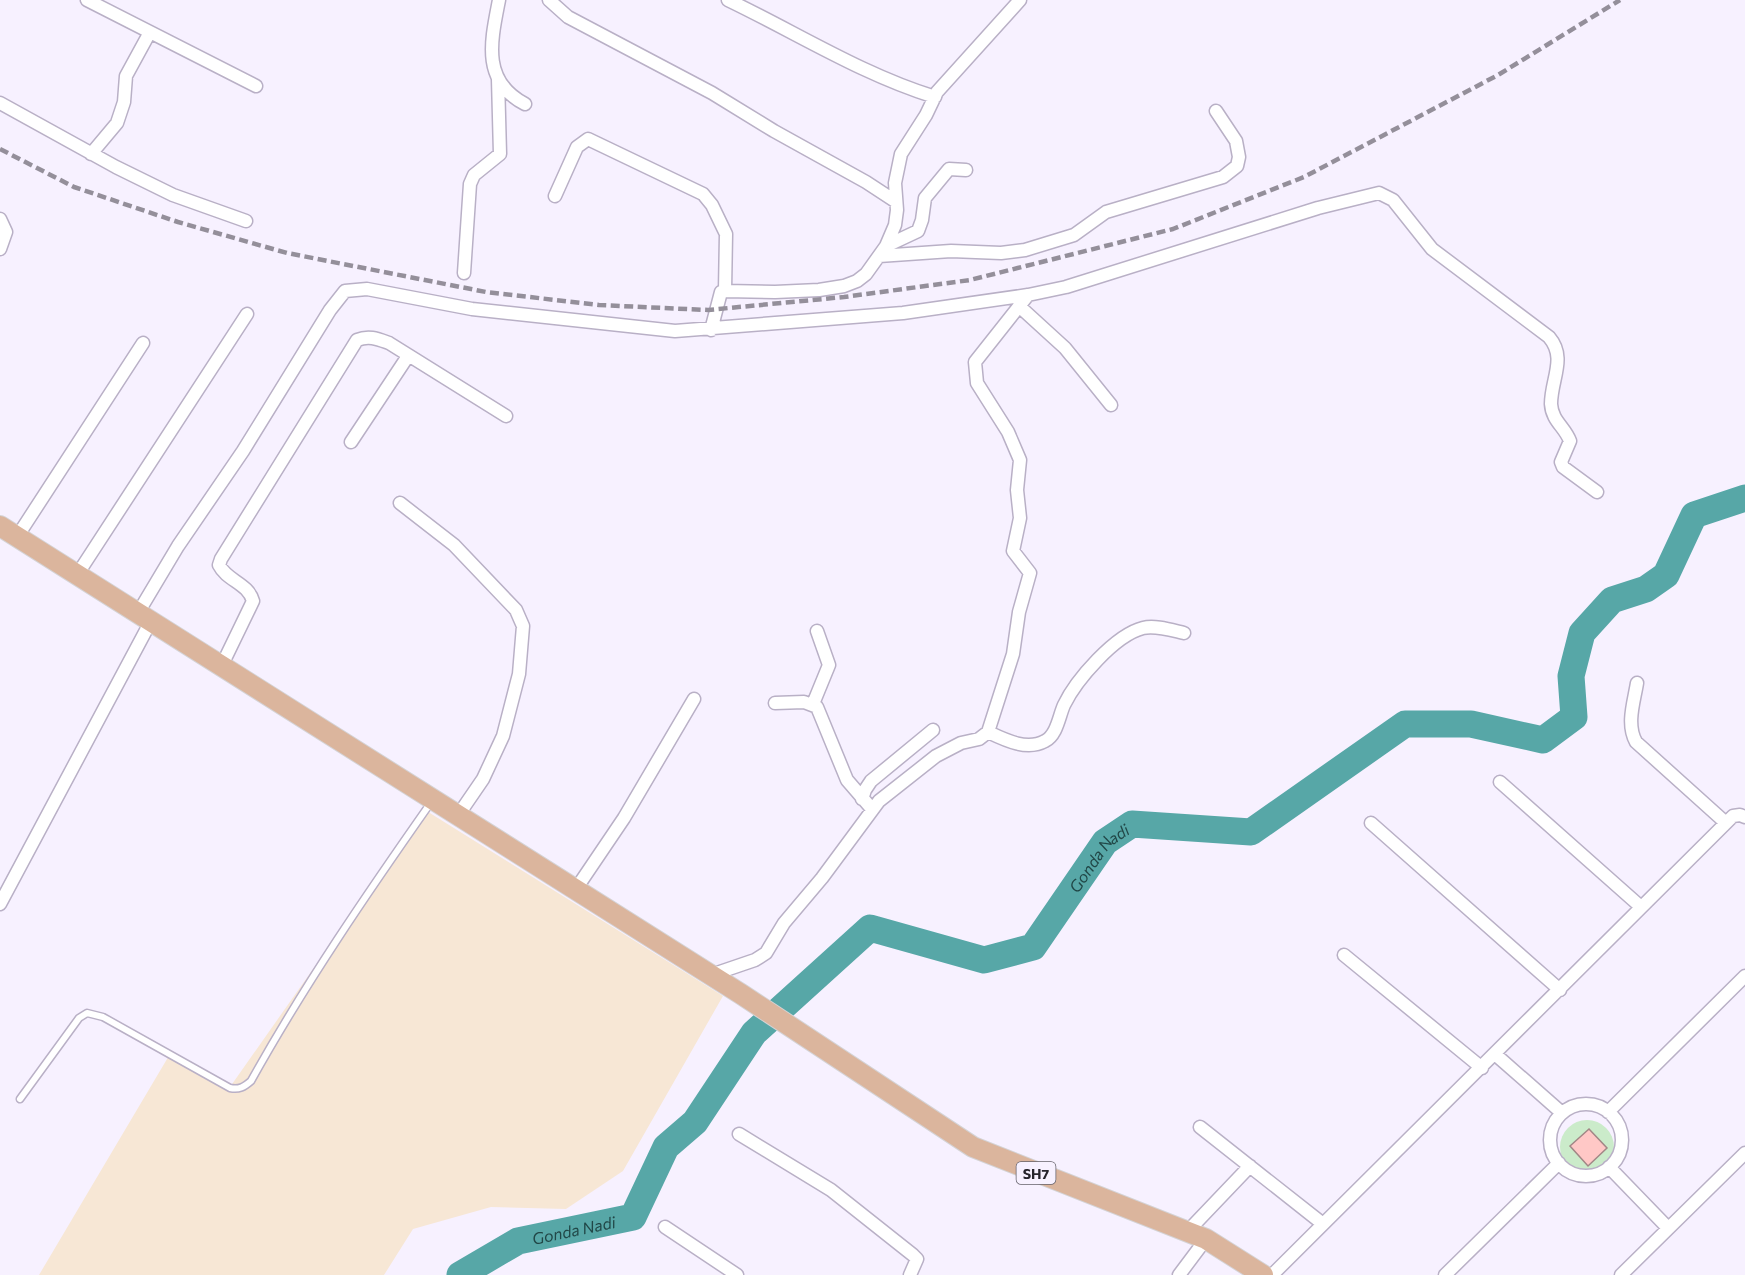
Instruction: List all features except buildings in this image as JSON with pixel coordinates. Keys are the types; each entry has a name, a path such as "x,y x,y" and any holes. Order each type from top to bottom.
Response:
{"main road":[{"path":"0,526 711,975"},
{"name":"SH7","path":"711,975 973,1147 1197,1235 1263,1275"}],"street":[{"path":"87,0 256,86"},
{"path":"464,273 470,184 474,175 495,160 501,148 498,79 492,58 494,25 499,0"},
{"path":"549,0 574,21 712,93 774,132 861,178 895,201"},
{"path":"730,0 874,75 934,97"},
{"path":"711,330 721,292 775,292 844,286 857,281 866,274 882,251 897,217 894,183 901,154 946,80 963,66 1020,0"},
{"path":"91,153 117,123 124,102 126,76 150,32"},
{"path":"498,79 505,90 525,104"},
{"path":"0,103 173,195 246,221"},
{"path":"882,251 1001,253 1025,250 1074,235 1106,212 1223,177 1236,166 1239,149 1216,111"},
{"path":"555,196 578,147 583,140 588,139 694,188 712,205 726,234 725,291"},
{"path":"882,251 918,231 925,198 949,169 966,170"},
{"path":"0,904 145,617 178,546 243,452 330,310 345,291 367,288 472,309 553,316 633,328 711,330 903,313 1028,295 1104,276 1318,208 1379,193 1393,200 1432,249 1479,282 1557,346 1559,357 1552,388 1551,406 1553,416 1570,441 1561,462 1563,467 1597,492"},
{"path":"0,219 6,232 0,249"},
{"path":"711,975 755,960 766,953 784,922 822,878 872,809 936,756 961,743 979,739 988,732 1013,654 1019,612 1030,573 1013,551 1012,546 1020,518 1017,490 1020,460 1008,432 977,383 975,362 1028,295"},
{"path":"1019,306 1065,348 1111,405"},
{"path":"77,575 247,314"},
{"path":"222,666 253,601 248,590 219,565 228,546 357,340 364,337 375,338 506,416"},
{"path":"17,537 143,343"},
{"path":"351,442 408,356"},
{"path":"400,503 454,545 516,610 523,626 519,674 503,736 483,778 459,814"},
{"path":"988,732 1022,745 1044,742 1054,730 1065,704 1080,681 1120,640 1143,628 1151,627 1184,633"},
{"path":"813,704 830,665 817,631"},
{"path":"1637,683 1630,723 1631,733 1636,742 1726,823"},
{"path":"576,889 624,818 694,699"},
{"path":"775,703 813,704"},
{"path":"813,704 823,720 847,780 872,809"},
{"path":"862,799 872,781 933,730"},
{"path":"1500,782 1641,907"},
{"path":"1272,1275 1733,816 1743,813"},
{"path":"1371,823 1560,990"},
{"path":"1344,955 1482,1068"},
{"path":"1608,1112 1745,976"},
{"path":"1496,1054 1562,1113"},
{"path":"1590,1104 1608,1112 1620,1129 1622,1139 1616,1159 1609,1167 1589,1176 1578,1175 1558,1163 1553,1154 1551,1132 1562,1113 1570,1107 1590,1104"},
{"path":"1200,1127 1323,1224"},
{"path":"739,1134 831,1190 913,1255 917,1259 917,1264 910,1275"},
{"path":"1621,1275 1745,1153"},
{"path":"1445,1275 1558,1163"},
{"path":"1179,1275 1197,1235 1250,1166"},
{"path":"1609,1167 1668,1228"},
{"path":"665,1227 737,1275"}],"lane":[{"path":"20,1100 78,1018 87,1013 103,1017 230,1088 237,1089 252,1081 283,1024 358,907 434,798"}],"shaded area":[{"path":"425,810 723,996 623,1171 566,1209 491,1207 413,1229 384,1275 39,1275 170,1054 230,1087"}],"green space":[{"path":"1587,1120 1597,1122 1606,1128 1612,1137 1614,1147 1612,1157 1606,1166 1597,1172 1587,1174 1577,1172 1568,1166 1562,1157 1560,1147 1562,1137 1568,1128 1577,1122"}],"waterway":[{"name":"Gonda Nadi","path":"460,1275 518,1241 633,1217 666,1147 695,1122 754,1033 870,928 984,960 1033,947 1105,842 1132,824 1251,832 1405,724 1471,724 1543,740 1574,717 1571,676 1582,633 1612,600 1646,589 1666,575 1694,515 1745,498"}],"railway":[{"path":"0,149 74,187 178,222 287,253 486,292 599,305 708,310 844,297 970,280 1173,229 1304,177 1498,75 1620,0"}]}
